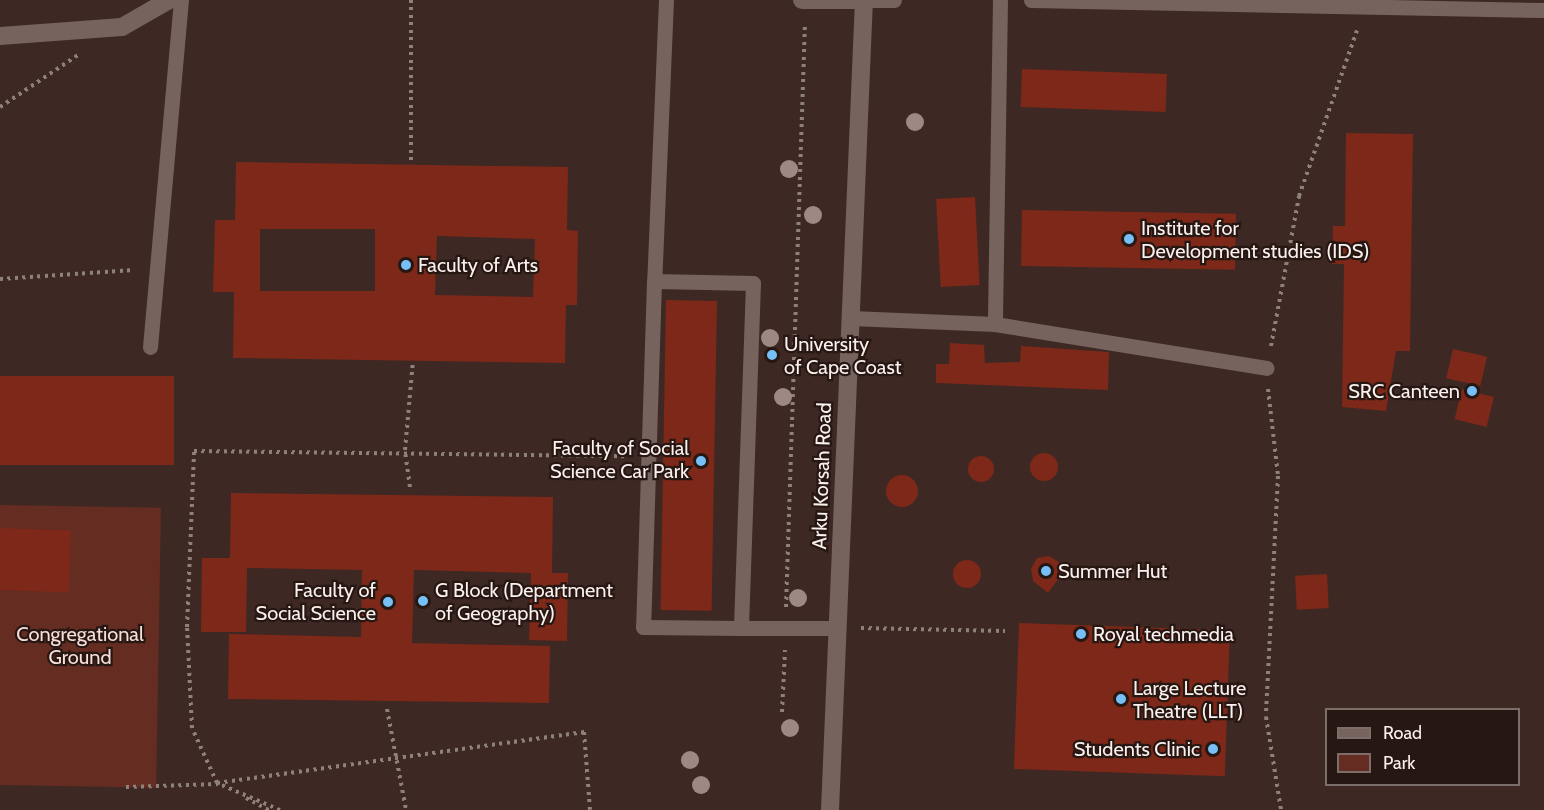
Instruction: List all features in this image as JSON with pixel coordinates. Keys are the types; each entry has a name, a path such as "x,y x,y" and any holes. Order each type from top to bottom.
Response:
{"street":[{"path":"0,36 122,27 169,0"},
{"path":"802,0 864,0"},
{"name":"Arku Korsah Road","path":"830,810 864,0"}],"lane":[{"path":"150,346 181,0"},
{"path":"666,0 647,456 643,627 741,628 785,632 838,628"},
{"path":"864,0 894,0"},
{"path":"995,324 1000,0"},
{"path":"1031,0 1544,10"},
{"path":"654,281 753,283 741,628"},
{"path":"851,318 995,324 1266,368"}],"path":[{"path":"411,0 411,165"},
{"path":"782,712 807,0"},
{"path":"1281,810 1266,717 1278,476 1266,368 1299,196 1365,7"},
{"path":"0,107 84,52"},
{"path":"0,279 157,269"},
{"path":"410,486 405,450 414,361"},
{"path":"269,810 217,783 192,728 187,627 194,451 405,450 647,456"},
{"path":"838,628 1005,631"},
{"path":"387,709 393,757 406,810"},
{"path":"126,787 217,783 584,732 591,810"},
{"path":"217,783 280,810"}],"shaded area":[{"name":"University of Cape Coast","path":"0,0 1544,0 1544,810 0,810"}],"green space":[{"name":"Congregational Ground","path":"0,505 161,508 156,788 0,785"}],"building":[{"path":"1022,69 1167,74 1166,112 1021,107"},
{"path":"1346,133 1413,134 1410,351 1396,351 1386,411 1342,407 1344,264 1332,264 1333,226 1345,226"},
{"name":"Faculty of Arts","path":"236,162 568,167 567,230 578,231 577,305 566,305 565,363 233,358 234,292 213,292 215,220 235,220","holes":["260,229 375,229 375,291 260,291","437,236 535,239 533,297 435,295"]},
{"path":"975,197 980,285 941,287 936,199"},
{"name":"Institute for Development studies (IDS)","path":"1022,210 1236,214 1235,270 1021,266"},
{"path":"666,300 717,301 712,611 661,610"},
{"path":"950,343 984,345 985,363 1020,362 1021,346 1109,352 1108,390 936,383 936,364 949,364"},
{"path":"1453,349 1487,357 1480,386 1446,378"},
{"path":"0,376 174,376 174,465 0,465"},
{"path":"1462,389 1494,397 1487,427 1455,419"},
{"path":"1044,453 1054,457 1058,467 1054,477 1044,481 1034,477 1030,467 1034,457"},
{"path":"981,456 990,460 994,469 990,478 981,482 972,478 968,469 972,460"},
{"path":"902,475 913,480 918,491 913,502 902,507 891,502 886,491 891,480"},
{"name":"Faculty of Social Science","path":"231,493 553,497 552,573 568,573 567,641 529,640 531,573 414,570 412,643 550,646 549,703 228,699 229,634 361,637 362,570 247,568 246,632 201,632 202,558 230,558"},
{"path":"0,528 71,530 69,592 0,590"},
{"name":"Summer Hut","path":"1049,556 1059,562 1062,574 1048,593 1033,581 1031,569 1037,558"},
{"path":"967,560 977,564 981,574 977,584 967,588 957,584 953,574 957,564"},
{"path":"1327,574 1329,608 1297,610 1295,576"},
{"name":"Large Lecture Theatre (LLT)","path":"1019,623 1230,630 1225,776 1014,769"}],"place":[{"name":"Institute for Development studies (IDS)","path":"1129,239"},
{"name":"Faculty of Arts","path":"406,265"},
{"name":"University of Cape Coast","path":"772,355"},
{"name":"SRC Canteen","path":"1472,391"},
{"name":"Faculty of Social Science Car Park","path":"701,461"},
{"name":"Summer Hut","path":"1046,571"},
{"name":"G Block (Department of Geography)","path":"423,601"},
{"name":"Faculty of Social Science","path":"388,602"},
{"name":"Royal techmedia","path":"1081,634"},
{"name":"Large Lecture Theatre (LLT)","path":"1121,699"},
{"name":"Students Clinic","path":"1213,749"}]}
